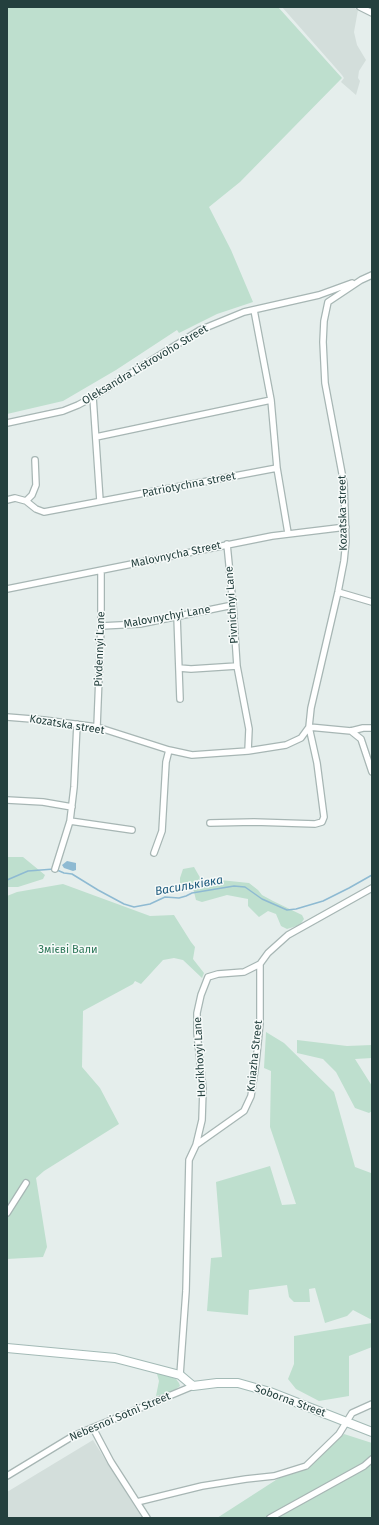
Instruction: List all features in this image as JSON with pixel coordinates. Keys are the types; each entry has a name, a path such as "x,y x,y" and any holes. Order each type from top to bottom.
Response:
{"main road":[{"path":"7,1348 115,1358 180,1375 193,1386"},
{"name":"Soborna Street","path":"193,1386 217,1383 238,1383 270,1392 372,1432"}],"street":[{"path":"360,7 372,13"},
{"name":"Oleksandra Listrovoho Street","path":"7,423 63,411 93,397 200,330 254,310 319,295 361,280 372,271"},
{"path":"328,302 361,280 372,275"},
{"path":"319,295 326,295 329,298 328,302"},
{"name":"Kozatska street","path":"7,717 97,727 169,750 192,755 248,751 286,745 301,738 309,727 311,708 344,561 346,527 344,484 325,384 323,342 324,321 328,302"},
{"path":"254,310 271,400 277,468 288,533"},
{"path":"93,397 100,501"},
{"path":"96,438 271,400"},
{"path":"26,501 32,495 36,485 35,460"},
{"name":"Patriotychna street","path":"7,500 15,498 26,501 36,509 44,512 277,468"},
{"name":"Malovnycha Street","path":"7,589 288,533 346,527"},
{"name":"Pivnichnyi Lane","path":"228,544 236,666 249,729 248,751"},
{"name":"Pivdennyi Lane","path":"97,727 101,626 101,571"},
{"path":"338,592 372,602"},
{"name":"Malovnychyi Lane","path":"101,626 140,624 233,605"},
{"path":"177,616 180,699"},
{"path":"179,668 191,669 236,666"},
{"path":"55,869 70,821 77,724"},
{"path":"210,823 254,822 315,824 322,822 324,816 317,763 309,727 350,731 363,728 372,728"},
{"path":"350,731 361,739 372,772"},
{"path":"154,853 162,832 166,762 169,750"},
{"path":"7,800 43,802 72,807"},
{"path":"70,821 132,830"},
{"path":"260,964 268,953 288,935 372,888"},
{"name":"Kniazha Street","path":"196,1145 244,1111 251,1096 260,1023 260,964"},
{"name":"Horikhovyi Lane","path":"196,1145 202,1120 203,1089 197,1040 197,1014 208,977 218,974 244,972 260,964"},
{"path":"180,1375 186,1291 189,1160 196,1145"},
{"path":"7,1213 26,1183"},
{"name":"Nebesnoi Sotni Street","path":"7,1476 73,1436 193,1386"},
{"path":"137,1502 202,1486 274,1476 306,1466 339,1434 352,1413 372,1404"},
{"path":"92,1428 111,1462 147,1518"},
{"path":"270,1518 364,1466 372,1459"}],"shaded area":[{"path":"282,7 353,7 358,10 354,32 357,45 366,60 359,71 358,78 360,81 356,95 341,82 344,78 342,75"},
{"path":"93,1440 142,1518 7,1518 7,1492"}],"green space":[{"path":"7,7 278,7 342,78 240,182 209,207 231,250 253,302 217,314 179,333 177,330 116,370 63,401 7,414"},
{"path":"7,857 23,857 45,875 43,879 18,887 7,887"},
{"path":"194,867 202,881 220,880 249,883 262,895 302,915 304,919 300,925 287,929 281,926 276,914 268,911 259,917 248,906 248,899 227,895 202,902 196,900 193,888 180,887 180,878 183,869"},
{"name":"Змієві Вали","path":"63,884 150,916 174,915 195,947 193,959 204,973 202,978 183,960 174,958 163,960 141,984 135,981 133,984 83,1011 82,1067 100,1088 119,1124 44,1171 36,1178 47,1247 43,1257 7,1259 7,896 17,892"},
{"path":"266,1032 284,1043 334,1092 355,1167 371,1173 372,1171 372,1320 353,1310 347,1316 325,1323 315,1288 309,1289 310,1302 294,1302 289,1297 287,1285 249,1290 248,1315 207,1311 211,1258 222,1257 216,1182 270,1166 282,1205 296,1204 270,1127 271,1071 264,1068"},
{"path":"297,1040 347,1046 372,1045 372,1058 355,1059 372,1086 372,1111 369,1113 355,1108 336,1072 323,1059 297,1053"},
{"path":"372,1323 372,1347 349,1356 349,1396 319,1401 296,1389 288,1379 294,1364 294,1336"},
{"path":"160,1373 176,1379 180,1386 172,1392 156,1396 159,1381 157,1374"},
{"path":"344,1434 372,1443 372,1518 217,1518 279,1478 306,1469"}],"water":[{"path":"67,861 76,863 76,870 73,871 64,868 62,865"}],"waterway":[{"name":"Васильківка","path":"7,880 28,871 54,869"},
{"name":"Васильківка","path":"57,870 72,874 124,904 134,907 150,904 165,897 179,898 192,893 234,886 245,887 262,899 287,910 296,909 323,901 372,875"}]}
